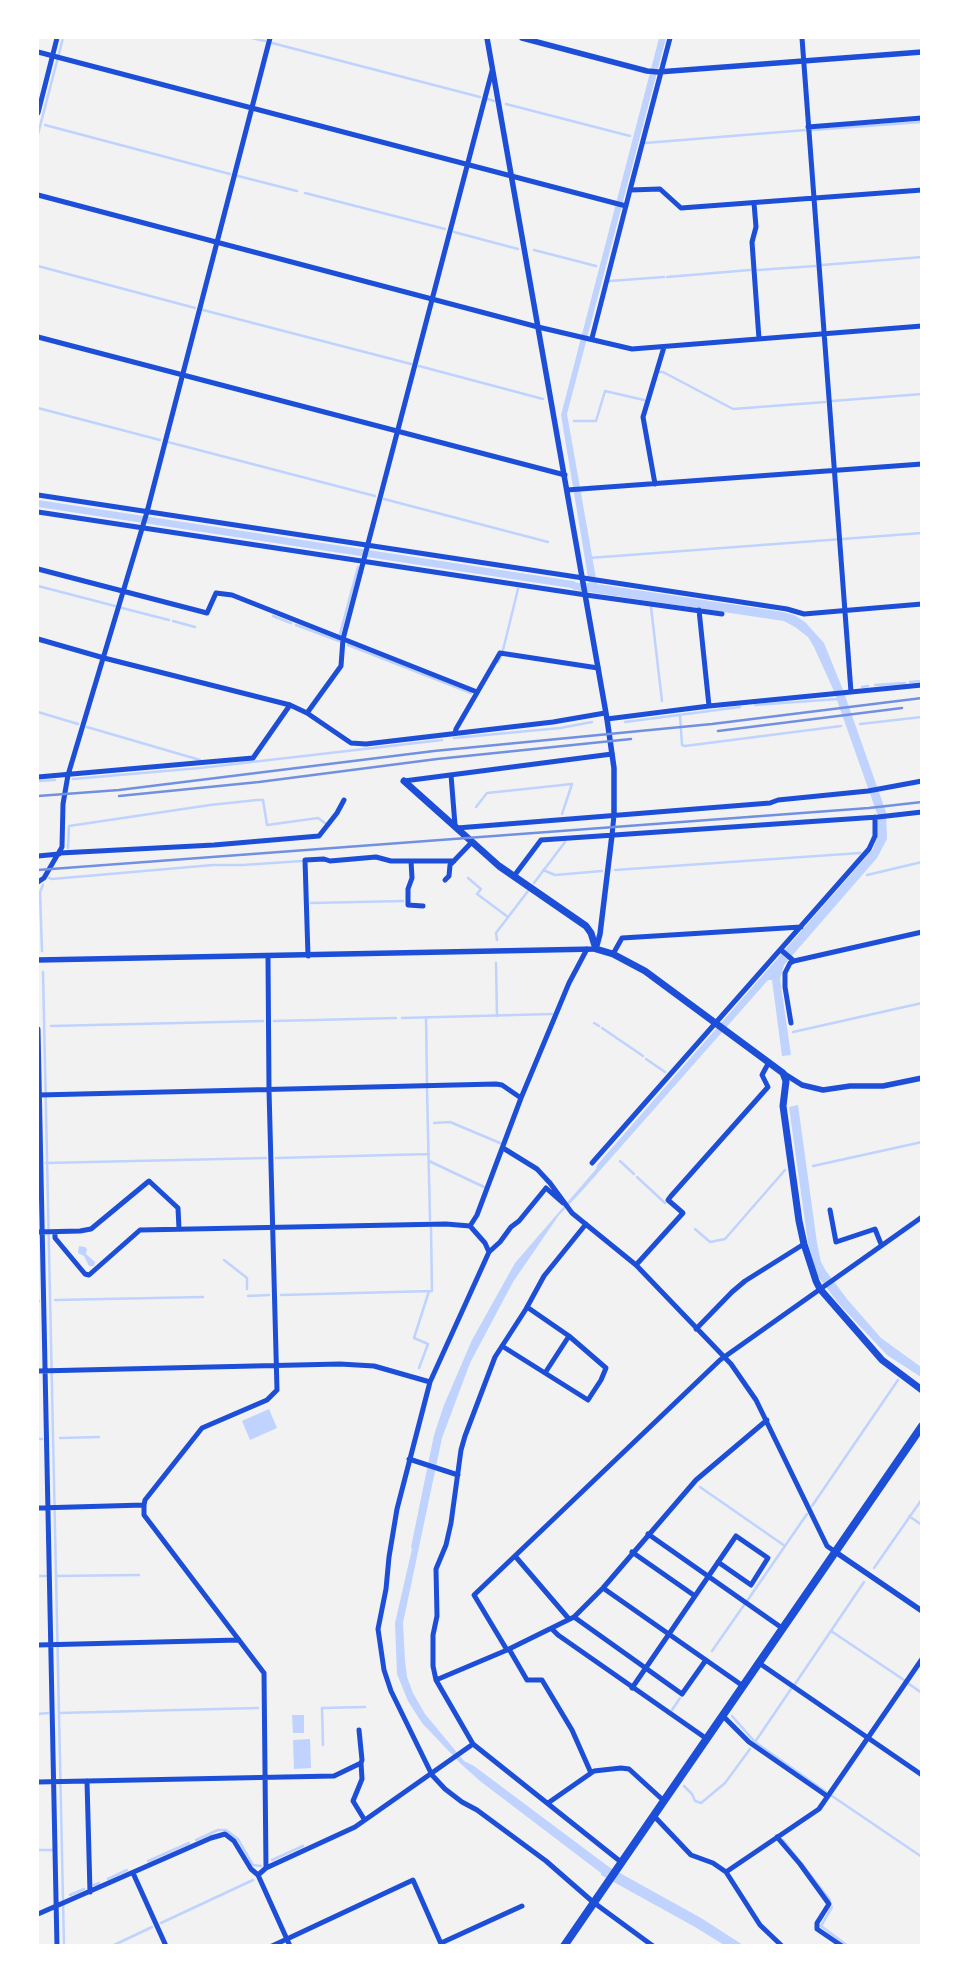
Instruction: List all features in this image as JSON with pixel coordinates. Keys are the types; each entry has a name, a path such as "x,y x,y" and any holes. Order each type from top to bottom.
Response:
{"highway":[{"path":"564,1946 619,1863 654,1816 834,1551 922,1426"}],"main road":[{"path":"404,781 456,826 471,843 514,876 586,926 591,933 596,949 613,954 645,971 784,1073 786,1080 783,1106 804,1244 822,1288 882,1360 922,1390"}],"street":[{"path":"38,113 56,57 57,38"},
{"path":"38,882 44,878 62,847 63,804 68,775 146,513 270,38"},
{"path":"38,960 268,957 596,949 600,934 614,815 615,786 612,754 585,594 570,490 565,475 487,38"},
{"path":"522,38 647,71 659,72 922,52"},
{"path":"590,338 630,190 659,72 670,38"},
{"path":"802,38 846,611 849,692"},
{"path":"38,52 625,206"},
{"path":"307,713 342,666 343,639 493,68"},
{"path":"808,127 922,118"},
{"path":"630,190 660,189 681,208 922,190"},
{"path":"38,195 538,327 632,349 922,326"},
{"path":"754,203 756,227 752,242 759,339"},
{"path":"38,337 565,475"},
{"path":"655,484 643,417 664,347"},
{"path":"570,490 922,464"},
{"path":"38,496 584,580 787,609 804,614 922,604"},
{"path":"38,512 722,614"},
{"path":"38,569 207,613 216,593 232,595 477,692"},
{"path":"699,610 709,706"},
{"path":"38,638 104,658 290,705 307,713 351,743 366,744 606,716 922,685"},
{"path":"455,733 500,653 598,668"},
{"path":"38,777 253,758 290,705"},
{"path":"404,781 612,754"},
{"path":"451,775 456,826 770,803 778,800 868,791 922,781"},
{"path":"38,856 320,836 344,800"},
{"path":"514,876 541,840 890,816 922,812"},
{"path":"592,1164 869,849 875,836 876,817"},
{"path":"444,880 449,876 450,865 471,843"},
{"path":"308,956 305,860 324,859 330,861 376,857 391,861 454,861"},
{"path":"411,861 412,878 408,889 408,905 423,906"},
{"path":"613,954 622,938 801,927"},
{"path":"791,1023 785,987 785,972 792,960 922,932"},
{"path":"470,1226 477,1215 521,1098 570,983 587,949"},
{"path":"782,950 792,960"},
{"path":"266,1868 264,1673 144,1514 144,1500 202,1428 272,1397 277,1390 269,1090 268,957"},
{"path":"38,1029 56,1782 57,1946"},
{"path":"636,1266 683,1213 668,1200 768,1087 762,1075 769,1062"},
{"path":"784,1073 802,1085 823,1090 850,1086 882,1086 922,1078"},
{"path":"40,1095 496,1084 502,1085 521,1098"},
{"path":"503,1148 537,1169 550,1183 563,1203"},
{"path":"42,1232 80,1232 91,1229 149,1181 178,1208 179,1229"},
{"path":"653,1946 593,1902 560,1871 445,1789 432,1775 391,1691 384,1670 378,1629 386,1589 397,1508 430,1382 489,1252 500,1242 511,1227 519,1221 546,1188 636,1266 724,1358 750,1390 767,1420 827,1546 922,1611"},
{"path":"830,1210 836,1242 875,1229 881,1244"},
{"path":"591,1773 572,1730 542,1680 527,1680 474,1595 692,1386 724,1358 881,1244 922,1217"},
{"path":"53,1232 55,1238 85,1274 89,1275 140,1230 446,1224 470,1226 485,1243 489,1252"},
{"path":"586,1224 544,1276 527,1307 495,1356 465,1436 461,1450 447,1539 436,1569 437,1616 433,1635 432,1656 436,1680 473,1744 619,1863"},
{"path":"696,1329 745,1281 804,1244"},
{"path":"502,1346 588,1400 601,1380 606,1368 569,1336 527,1307"},
{"path":"545,1373 569,1336"},
{"path":"38,1370 359,1364 374,1366 430,1382"},
{"path":"436,1680 508,1650 571,1618 603,1588 632,1552 696,1480 767,1420"},
{"path":"409,1459 458,1475"},
{"path":"38,1508 144,1505"},
{"path":"648,1534 782,1628"},
{"path":"632,1688 646,1669 708,1576 736,1536 768,1558 751,1585 718,1562"},
{"path":"632,1552 695,1596"},
{"path":"515,1556 571,1618 682,1694 706,1660"},
{"path":"603,1588 743,1686"},
{"path":"552,1629 632,1688 707,1739"},
{"path":"38,1645 239,1640"},
{"path":"726,1872 776,1836 819,1809 922,1659"},
{"path":"759,1662 922,1775"},
{"path":"723,1716 748,1742 827,1796"},
{"path":"359,1730 362,1780 353,1801 364,1819"},
{"path":"258,1875 266,1868 355,1827 364,1819 432,1775 473,1744"},
{"path":"38,1782 334,1776 361,1763"},
{"path":"548,1804 594,1771 621,1768 629,1769 664,1801"},
{"path":"87,1781 90,1892"},
{"path":"654,1816 691,1856 716,1864 726,1872 760,1925 782,1946"},
{"path":"38,1914 220,1834 229,1836 234,1841 251,1869 258,1875 290,1946"},
{"path":"776,1836 800,1864 829,1904 817,1923 817,1928 842,1946"},
{"path":"133,1873 166,1946"},
{"path":"272,1946 413,1880 442,1944 522,1906"}],"water":[{"path":"659,38 666,38 567,414 597,584 783,612 794,615 805,622 824,643 843,690 886,812 887,839 877,858 784,965 780,979 791,1055 782,1056 772,980 768,980 559,1215 513,1282 470,1363 442,1438 403,1623 407,1677 413,1693 425,1714 464,1761 474,1766 609,1867 701,1918 743,1945 724,1945 601,1875 601,1873 480,1781 461,1764 422,1723 408,1701 397,1674 395,1623 412,1549 434,1435 444,1405 472,1340 515,1263 596,1169 597,1165 873,849 877,838 877,820 879,819 833,689 814,647 808,637 784,621 38,507 38,500 578,583 589,583 561,415"},
{"path":"798,1105 821,1262 847,1299 881,1338 921,1367 921,1377 887,1355 838,1303 817,1275 808,1243 789,1107"},
{"path":"79,1246 87,1249 86,1254 95,1262 94,1266 89,1266 84,1256 78,1253"},
{"path":"269,1409 277,1428 250,1440 242,1421"},
{"path":"292,1715 304,1715 304,1733 293,1733"},
{"path":"310,1739 311,1768 294,1769 293,1740"}],"waterway":[{"path":"38,134 63,38"},
{"path":"252,38 265,41"},
{"path":"272,43 480,97"},
{"path":"488,99 494,101"},
{"path":"506,104 630,136"},
{"path":"812,130 922,122"},
{"path":"45,125 230,174"},
{"path":"645,143 806,130"},
{"path":"238,176 297,191"},
{"path":"305,193 445,229"},
{"path":"454,232 518,249"},
{"path":"534,250 596,266"},
{"path":"822,265 922,257"},
{"path":"38,266 195,308"},
{"path":"758,270 815,266"},
{"path":"667,277 750,270"},
{"path":"610,281 664,277"},
{"path":"203,310 411,364"},
{"path":"419,366 543,399"},
{"path":"660,372 733,409 825,402"},
{"path":"574,421 596,421 605,391 644,400"},
{"path":"832,401 922,394"},
{"path":"38,408 160,440"},
{"path":"168,442 375,496"},
{"path":"384,499 548,542"},
{"path":"589,558 922,533"},
{"path":"340,634 358,567"},
{"path":"38,586 115,606"},
{"path":"503,650 518,589"},
{"path":"651,607 662,701"},
{"path":"122,608 169,620"},
{"path":"273,616 291,623"},
{"path":"173,621 195,627"},
{"path":"296,625 339,641"},
{"path":"348,645 471,693"},
{"path":"498,662 501,656"},
{"path":"910,682 921,681"},
{"path":"875,685 905,683"},
{"path":"862,687 868,686"},
{"path":"755,705 838,699"},
{"path":"625,722 740,707"},
{"path":"38,712 78,724"},
{"path":"680,715 682,745 685,746 841,726"},
{"path":"860,724 922,717"},
{"path":"454,738 560,728 592,722"},
{"path":"87,727 200,760"},
{"path":"73,779 200,768 442,740"},
{"path":"38,781 55,780"},
{"path":"476,807 487,793 572,784 562,814"},
{"path":"68,848 69,826 257,800 263,800 267,825 318,818 325,823"},
{"path":"534,883 565,842"},
{"path":"615,870 860,853"},
{"path":"49,878 213,865 302,861"},
{"path":"867,875 922,862"},
{"path":"543,870 555,875 602,871"},
{"path":"468,878 481,889 477,894 508,917"},
{"path":"42,951 40,892 43,885"},
{"path":"497,940 496,933 528,891"},
{"path":"311,903 403,901"},
{"path":"496,963 497,1016"},
{"path":"43,972 64,1946"},
{"path":"793,1032 922,1003"},
{"path":"402,1018 552,1014"},
{"path":"426,1017 427,1083"},
{"path":"274,1021 396,1018"},
{"path":"51,1026 263,1021"},
{"path":"594,1023 599,1026"},
{"path":"602,1028 643,1056"},
{"path":"646,1059 665,1072"},
{"path":"427,1089 430,1220"},
{"path":"434,1123 450,1122 500,1143"},
{"path":"813,1166 922,1142"},
{"path":"276,1158 429,1154"},
{"path":"46,1163 266,1158"},
{"path":"429,1161 484,1187"},
{"path":"620,1161 634,1174"},
{"path":"695,1229 710,1242 725,1239 785,1170"},
{"path":"637,1177 665,1203"},
{"path":"281,1295 432,1291 431,1228"},
{"path":"224,1260 247,1278 247,1289"},
{"path":"419,1368 428,1344 414,1338 429,1291"},
{"path":"248,1296 269,1295"},
{"path":"55,1300 203,1297"},
{"path":"812,1506 898,1380"},
{"path":"60,1438 99,1437"},
{"path":"700,1487 785,1546"},
{"path":"874,1568 922,1499"},
{"path":"747,1601 807,1514"},
{"path":"909,1516 922,1525"},
{"path":"56,1576 139,1575"},
{"path":"38,1576 46,1576"},
{"path":"795,1684 864,1582"},
{"path":"712,1651 744,1605"},
{"path":"831,1631 904,1680"},
{"path":"909,1684 922,1693"},
{"path":"755,1742 791,1689"},
{"path":"672,1710 680,1698"},
{"path":"323,1745 322,1708 365,1707"},
{"path":"60,1713 258,1708"},
{"path":"38,1714 48,1713"},
{"path":"732,1716 755,1742 826,1792"},
{"path":"684,1786 692,1794 695,1801 701,1803 725,1783 750,1749"},
{"path":"832,1796 922,1857"},
{"path":"196,1840 218,1830 226,1830 238,1839 253,1865 261,1866"},
{"path":"783,1840 830,1900"},
{"path":"148,1861 189,1843"},
{"path":"272,1860 303,1846"},
{"path":"38,1850 52,1850"},
{"path":"108,1879 127,1870"},
{"path":"161,1923 253,1880"},
{"path":"94,1885 99,1883"},
{"path":"70,1895 84,1889"},
{"path":"832,1907 821,1926 848,1946"},
{"path":"112,1946 152,1927"}],"railway":[{"path":"38,796 119,790 434,751 712,724 922,698"},
{"path":"718,731 902,708"},
{"path":"119,796 259,782 437,759 631,739"},
{"path":"38,870 869,808 922,802"}]}
